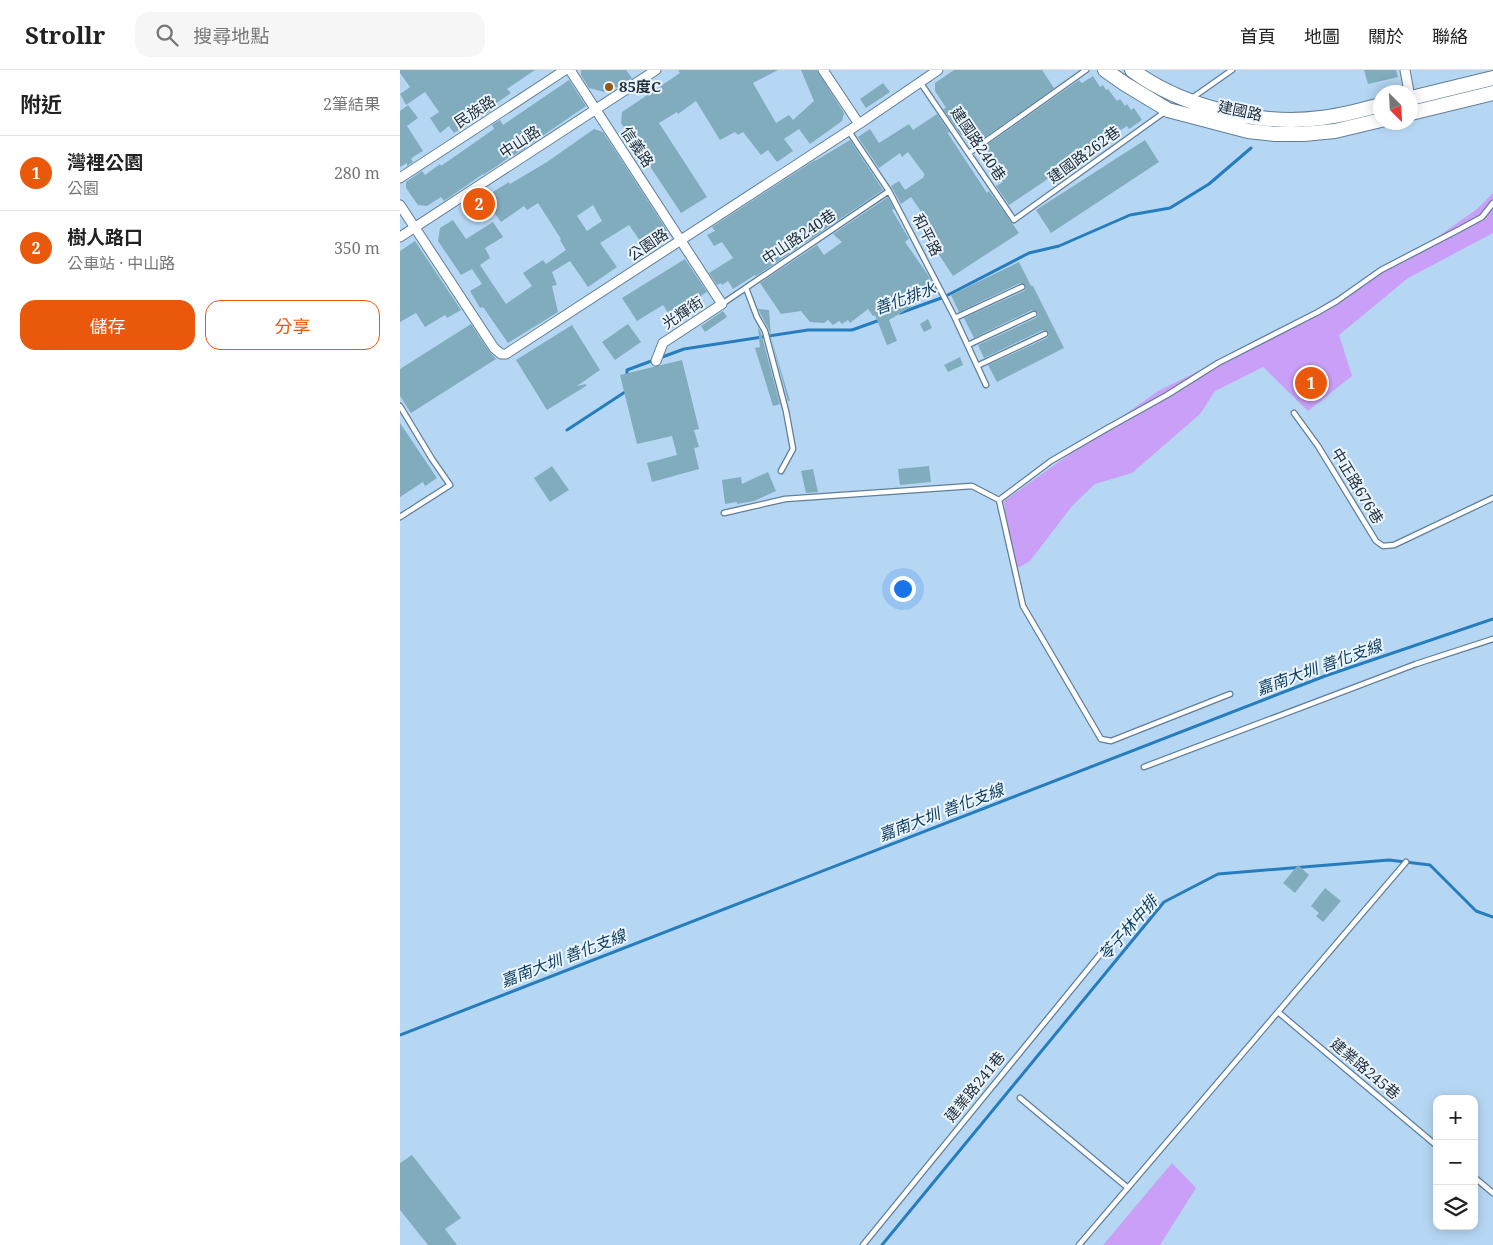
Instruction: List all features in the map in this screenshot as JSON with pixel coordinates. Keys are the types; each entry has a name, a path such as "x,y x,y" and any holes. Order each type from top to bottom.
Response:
{"street":[{"name":"民族路","path":"400,178 565,70"},
{"name":"信義路","path":"570,70 681,240"},
{"name":"中山路","path":"400,237 656,70"},
{"path":"823,70 859,124"},
{"name":"公園路","path":"414,227 494,348 499,353 512,352 938,70"},
{"name":"建國路","path":"1105,70 1168,110 1248,131 1275,134 1304,134 1335,131 1373,122"},
{"name":"建國路","path":"1132,70 1172,93 1189,100 1213,108 1268,119 1320,118 1373,107"},
{"path":"1405,70 1408,85"},
{"path":"1418,96 1493,78"},
{"path":"1418,110 1493,93"},
{"path":"400,205 414,227"},
{"name":"光輝街","path":"656,361 663,343 722,304 681,240"}],"lane":[{"path":"969,153 1086,70"},
{"path":"1189,100 1232,70"},
{"name":"建國路240巷","path":"920,82 1014,220"},
{"name":"建國路262巷","path":"1014,220 1168,110"},
{"name":"和平路","path":"848,130 890,191 955,318 986,385"},
{"name":"中山路240巷","path":"722,304 890,191"},
{"path":"999,500 1051,461 1167,395 1218,363 1331,305 1381,270 1482,216 1493,203"},
{"path":"955,318 1022,287"},
{"path":"746,288 757,317 765,331 786,411 793,450 781,471"},
{"path":"968,345 1034,314"},
{"path":"977,366 1045,334"},
{"path":"400,406 450,485 400,517"},
{"name":"中正路676巷","path":"1294,413 1318,446 1376,541 1383,546 1394,545 1493,498"},
{"path":"400,419 406,416"},
{"path":"724,513 785,499 972,486 999,500 1023,606 1101,739 1111,741 1230,694"},
{"path":"1144,767 1416,664 1493,639"},
{"path":"1079,1245 1406,862"},
{"name":"建業路241巷","path":"863,1245 1107,946"},
{"name":"建業路245巷","path":"1278,1012 1433,1143"},
{"path":"1020,1098 1128,1188"},
{"path":"1478,1181 1493,1193"}],"shaded area":[{"path":"1493,193 1493,233 1408,278 1339,335 1352,376 1308,411 1263,367 1215,391 1200,414 1132,473 1095,484 1072,506 1030,561 1012,571 1004,501 1158,391 1284,329 1429,243 1477,209"},
{"path":"1172,1163 1196,1188 1160,1245 1103,1245"}],"building":[{"path":"400,70 535,70 507,89 511,93 491,107 492,110 486,114 484,113 454,133 449,126 440,133 430,118 439,112 425,92 406,105 400,94 410,87 400,73"},
{"path":"581,70 626,70 632,78 616,88 614,85 604,92 589,88 581,75"},
{"path":"678,70 778,70 753,83 776,123 789,115 793,120 814,101 801,70 817,70 844,113 842,121 810,144 799,129 784,139 793,151 777,162 768,150 761,155 743,132 738,135 735,132 720,140 696,101 678,114 677,112 659,123 707,197 681,213 621,123 622,112 680,73"},
{"path":"954,70 1042,70 1054,88 977,143 973,138 961,135 943,109 946,108 935,91 935,83"},
{"path":"1364,70 1396,70 1398,77 1368,84"},
{"path":"1093,76 1100,87 1103,85 1106,90 1108,89 1117,101 1120,99 1131,110 1134,108 1142,120 1129,129 1127,126 1009,205 996,186 1003,182 981,149 1079,80 1082,83"},
{"path":"569,80 586,106 444,201 441,197 427,206 418,205 406,188 406,182 422,171 425,175 440,164 441,166 494,129 492,125 500,120 503,125"},
{"path":"883,83 890,92 866,108 860,99"},
{"path":"408,105 418,118 407,126 423,151 411,159 413,162 407,166 407,163 400,167 400,111"},
{"path":"937,114 987,193 989,191 1019,233 953,276 926,235 934,230 911,197 901,204 891,186 899,181 905,190 925,175 908,152 902,157 900,153 879,168 858,137 870,129 879,143 909,124 913,130"},
{"path":"594,129 603,132 670,235 647,251 629,225 600,243 617,267 588,287 570,261 552,272 557,285 552,286 558,312 508,343 483,307 480,308 470,291 482,284 472,269 461,275 438,241 440,228 453,220 466,239 493,222 503,237 485,248 490,258 480,265 506,304 532,286 523,273 543,260 546,264 566,250 538,203 527,210 524,206 501,222 483,198 547,162","holes":["593,205 602,221 587,231 577,216"]},
{"path":"850,140 883,190 756,276 733,289 728,281 722,285 721,283 717,285 709,273 733,258 722,242 714,246 707,235 715,231 712,227 815,160"},
{"path":"1145,140 1159,162 1051,233 1036,210"},
{"path":"888,197 894,209 892,210 909,239 905,242 935,288 910,305 911,307 889,320 897,341 887,345 875,315 873,316 868,309 850,323 848,320 842,324 839,321 833,325 828,320 824,323 810,322 801,311 781,314 760,283 817,245 824,255 842,242 833,234"},
{"path":"415,241 461,310 447,318 445,315 425,327 416,313 400,322 400,251"},
{"path":"685,259 707,292 670,316 663,305 637,321 622,298"},
{"path":"1019,262 1064,348 997,382 988,365 1047,338 1048,332 1043,330 984,358 978,345 1036,318 1037,312 1032,310 974,338 964,318 1024,291 1025,285 1020,283 959,312 951,295"},
{"path":"758,309 769,310 771,337 790,401 788,401 769,330"},
{"path":"723,311 727,317 705,332 701,326"},
{"path":"928,319 932,328 924,332 920,324"},
{"path":"471,324 496,359 411,413 400,396 400,369"},
{"path":"628,324 641,342 615,360 602,342"},
{"path":"572,325 600,370 577,386 586,384 586,386 547,410 516,360"},
{"path":"758,327 780,404 773,406 755,348 760,347"},
{"path":"960,357 963,365 948,372 944,365"},
{"path":"682,360 699,429 694,430 699,447 694,448 699,469 652,482 647,463 677,455 672,436 637,444 620,375"},
{"path":"400,423 437,478 425,486 423,482 400,497"},
{"path":"552,466 569,490 550,502 534,478"},
{"path":"929,466 931,482 900,485 898,469"},
{"path":"813,469 818,492 806,493 801,471"},
{"path":"768,472 776,491 754,501 725,504 722,480 741,477 742,484"},
{"path":"1298,865 1309,875 1295,893 1283,883"},
{"path":"1325,888 1341,901 1323,922 1316,916 1319,913 1311,906"},
{"path":"412,1155 461,1218 445,1229 457,1245 428,1245 400,1210 400,1163"}],"waterway":[{"name":"善化排水","path":"900,313 944,297 1029,253 1059,246 1130,215 1170,208 1209,184 1251,148"},
{"name":"善化排水","path":"627,376 627,370 684,349 808,330 852,330 880,320"},
{"name":"善化排水","path":"567,430 626,390"},
{"name":"嘉南大圳 善化支線","path":"400,1035 1325,676 1493,619"},
{"name":"苓子林中排","path":"882,1245 1164,902 1218,874 1389,860 1430,865 1476,911 1493,917"}],"place":[{"name":"85度C","path":"609,87"},
{"name":"樹人路口","path":"479,204"},
{"name":"灣裡公園","path":"1311,383"}]}
